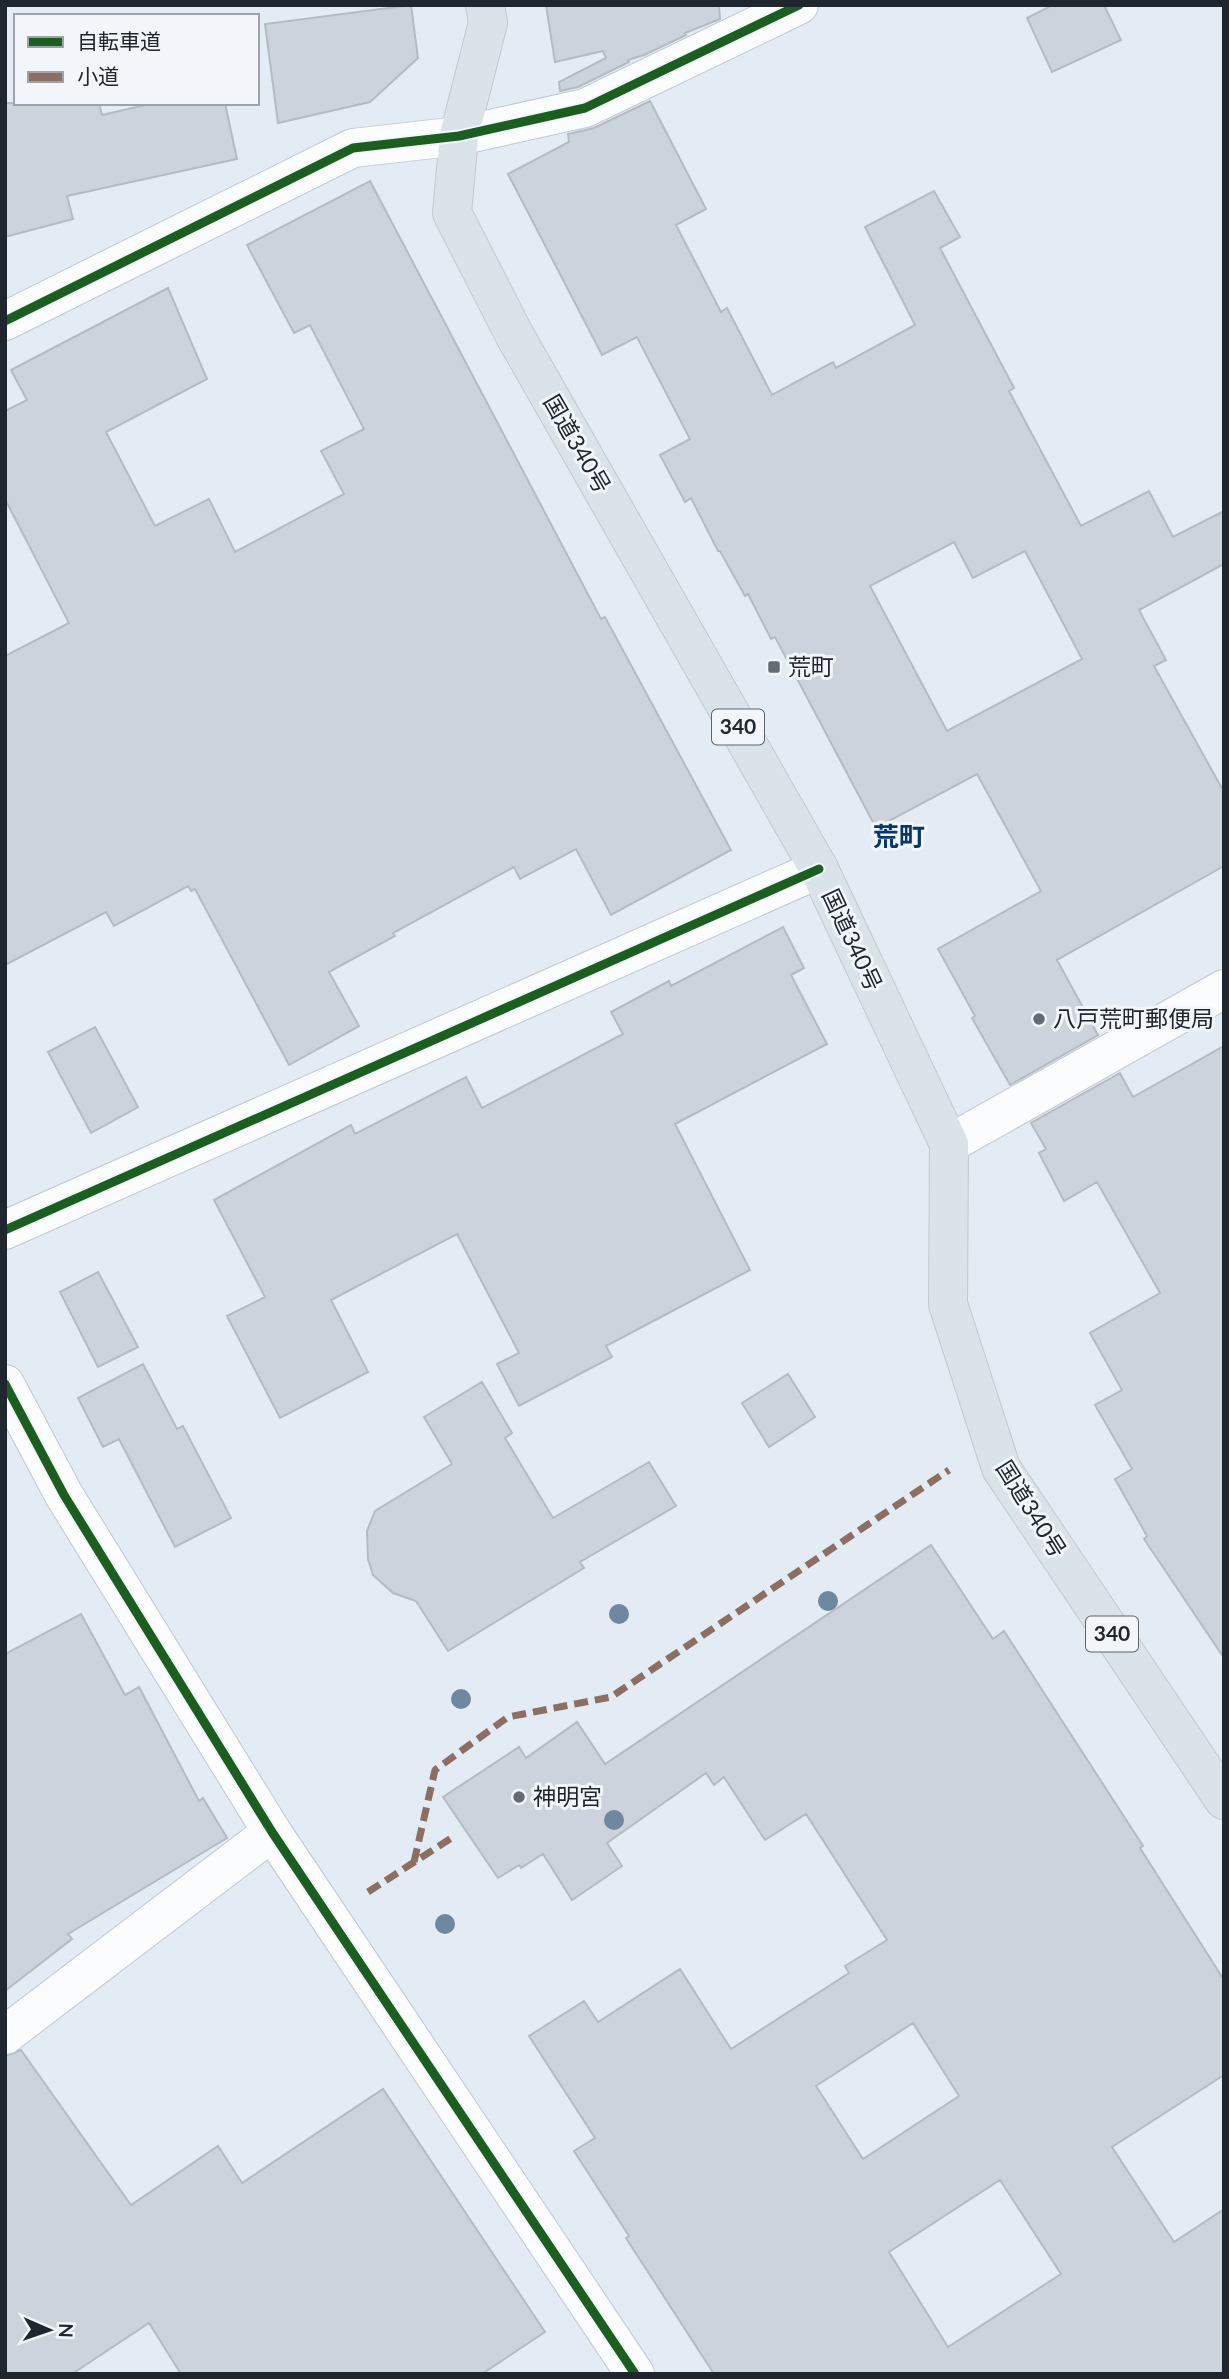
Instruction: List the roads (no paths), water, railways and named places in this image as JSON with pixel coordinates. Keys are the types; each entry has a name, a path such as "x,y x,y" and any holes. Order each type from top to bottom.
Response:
{"highway":[{"name":"国道340号","path":"485,5 488,23 459,136 452,213 515,335 819,869 949,1144 948,1304 1000,1468 1224,1800"}],"street":[{"path":"5,321 353,148 459,136 585,108 799,5"},
{"path":"5,1230 819,869"},
{"path":"949,1144 1224,989"},
{"path":"5,1384 64,1495 272,1832 635,2374"},
{"path":"5,2035 272,1832"}],"place":[{"name":"荒町","path":"774,667"},
{"name":"八戸荒町郵便局","path":"1039,1019"},
{"name":"神明宮","path":"519,1797"}],"district":[{"name":"荒町","path":"899,837"}]}
